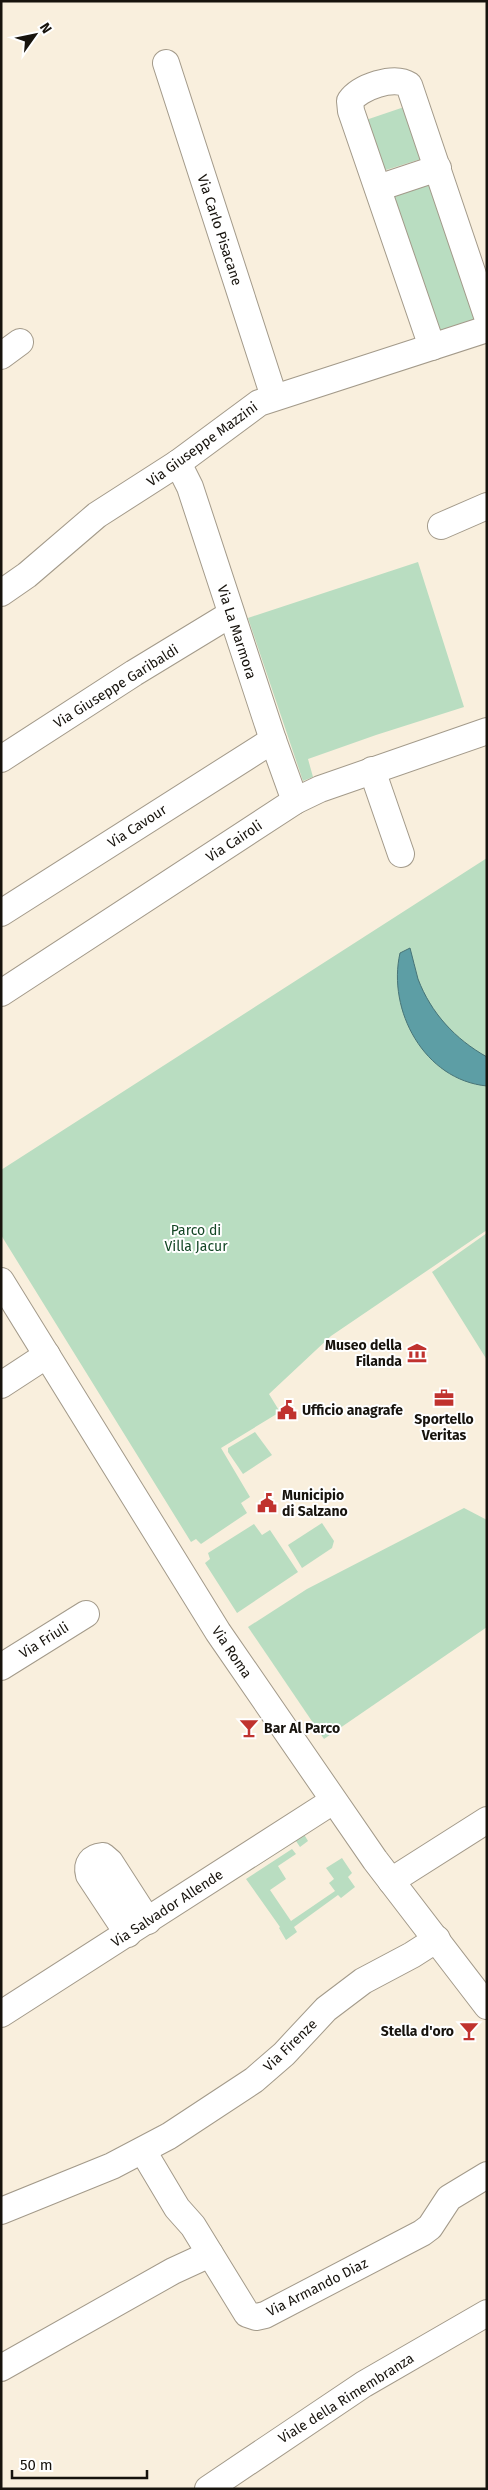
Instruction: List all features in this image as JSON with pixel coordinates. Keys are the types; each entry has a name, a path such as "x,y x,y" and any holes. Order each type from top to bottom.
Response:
{"street":[{"name":"Via Carlo Pisacane","path":"166,63 274,397"},
{"path":"432,347 350,101 359,92 394,80 402,80 409,85 487,316"},
{"path":"378,188 438,168"},
{"name":"Via Giuseppe Mazzini","path":"1,593 27,575 97,515 178,463 259,403 487,329"},
{"name":"Via La Marmora","path":"178,463 190,487 273,740 295,800"},
{"path":"441,526 487,506"},
{"name":"Via Giuseppe Garibaldi","path":"1,759 134,673 231,614"},
{"name":"Via Cairoli","path":"1,993 295,800 320,788 487,731"},
{"name":"Via Cavour","path":"1,913 273,740"},
{"path":"372,770 401,854"},
{"name":"Via Roma","path":"1,1281 200,1604 333,1801 391,1881 487,2006"},
{"path":"1,1385 47,1355"},
{"name":"Via Friuli","path":"1,1666 86,1614"},
{"name":"Via Salvador Allende","path":"1,2014 333,1801"},
{"path":"391,1881 487,1820"},
{"name":"Via Firenze","path":"1,2211 143,2151 169,2136 254,2080 284,2054 326,2010 364,1981 437,1939"},
{"path":"1,2368 173,2271 210,2254 143,2151"},
{"name":"Via Armando Diaz","path":"210,2254 247,2314 256,2317 265,2315 422,2233 430,2227 449,2198 487,2175"},
{"name":"Viale della Rimembranza","path":"208,2489 364,2384 482,2315"}],"green space":[{"path":"410,105 421,159 386,170 376,166 360,122"},
{"path":"427,175 481,311 475,322 438,335 391,188"},
{"path":"418,562 464,707 308,759 313,777 303,781 248,618"},
{"name":"Parco di Villa Jacur","path":"487,858 487,1230 331,1336 269,1394 280,1412 221,1448 250,1497 241,1503 247,1513 201,1544 196,1539 191,1542 1,1235 1,1170"},
{"path":"487,1233 487,1360 432,1272"},
{"path":"255,1432 272,1455 243,1474 228,1452 228,1448"},
{"path":"464,1508 487,1520 487,1627 324,1739 248,1627 307,1589"},
{"path":"322,1523 334,1541 332,1548 302,1568 288,1545"},
{"path":"254,1524 262,1535 270,1530 298,1572 237,1613 205,1563 210,1559 208,1553"},
{"path":"302,1831 308,1841 300,1847 296,1841 232,1882 230,1878"},
{"path":"292,1849 296,1854 278,1866 286,1879 270,1890 291,1921 335,1891 329,1883 334,1879 326,1868 342,1858 352,1873 348,1877 355,1887 341,1898 338,1895 294,1927 297,1932 286,1940 280,1927 246,1879"}],"water":[{"path":"410,948 418,979 437,1014 465,1042 487,1057 487,1086 465,1081 445,1071 428,1056 415,1039 405,1019 399,997 397,975 400,953"}],"place":[{"name":"Museo della Filanda","path":"417,1353"},
{"name":"Sportello Veritas","path":"444,1398"},
{"name":"Ufficio anagrafe","path":"287,1410"},
{"name":"Municipio di Salzano","path":"267,1503"},
{"name":"Bar Al Parco","path":"249,1728"},
{"name":"Stella d'oro","path":"469,2031"}]}
